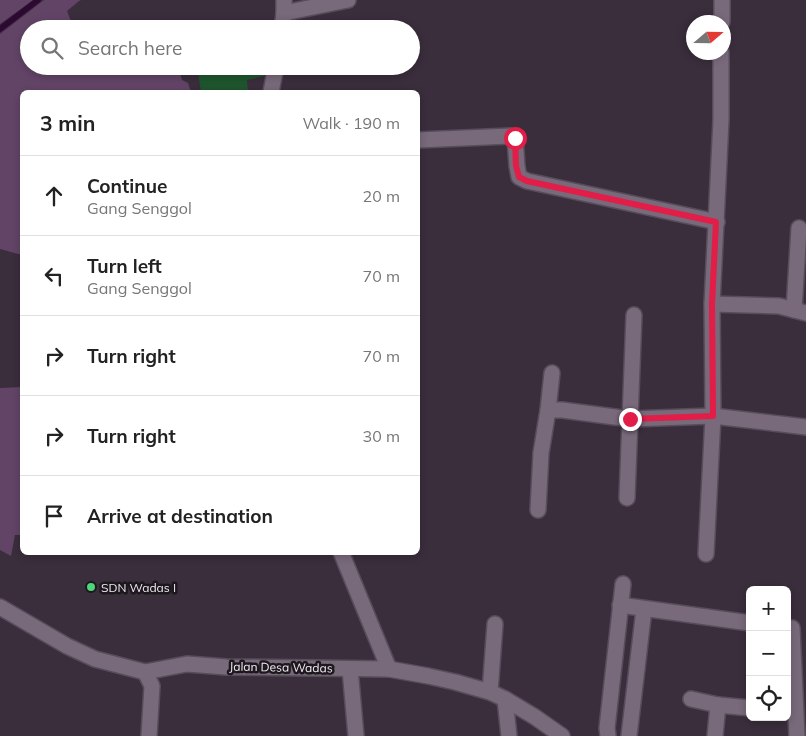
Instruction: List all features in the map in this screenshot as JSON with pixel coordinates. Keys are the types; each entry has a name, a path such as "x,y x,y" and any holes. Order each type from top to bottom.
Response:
{"street":[{"path":"283,20 284,6 348,0"},
{"path":"722,0 722,15"},
{"path":"706,554 713,416 712,304 721,120 722,60"},
{"path":"271,90 274,75"},
{"path":"420,140 511,136 515,138 516,166 519,177 527,181 716,222"},
{"path":"712,304 779,306 802,315 799,228"},
{"path":"627,498 634,315"},
{"path":"538,510 541,453 552,373"},
{"path":"548,410 630,419 713,416 806,426"},
{"path":"342,555 389,669"},
{"path":"608,736 607,728 623,584"},
{"path":"620,605 746,622"},
{"name":"Jalan Desa Wadas","path":"0,606 67,646 94,659 145,672 187,664 226,667 389,669 437,678 490,692 535,716 562,736"},
{"path":"629,736 644,609"},
{"path":"490,692 495,624"},
{"path":"795,629 791,712 797,736"},
{"path":"350,669 356,736"},
{"path":"145,672 152,686 149,736"},
{"path":"690,699 718,705 746,708"},
{"path":"505,700 509,736"},
{"path":"715,736 718,705"}],"shaded area":[{"path":"0,0 33,0 0,24"},
{"path":"44,0 81,0 67,11 70,20 20,20 20,75 181,75 182,80 188,83 190,90 20,90 20,254 0,249 0,34"},
{"path":"20,387 20,535 15,535 11,556 0,550 0,388"}],"building":[{"path":"198,75 264,75 247,80 248,90 201,90"}],"waterway":[{"path":"0,29 38,0"}],"place":[{"name":"SDN Wadas I","path":"91,587"}],"route":[{"path":"515,138 516,166 519,177 527,181 716,222 712,304 713,416 630,419"}]}
